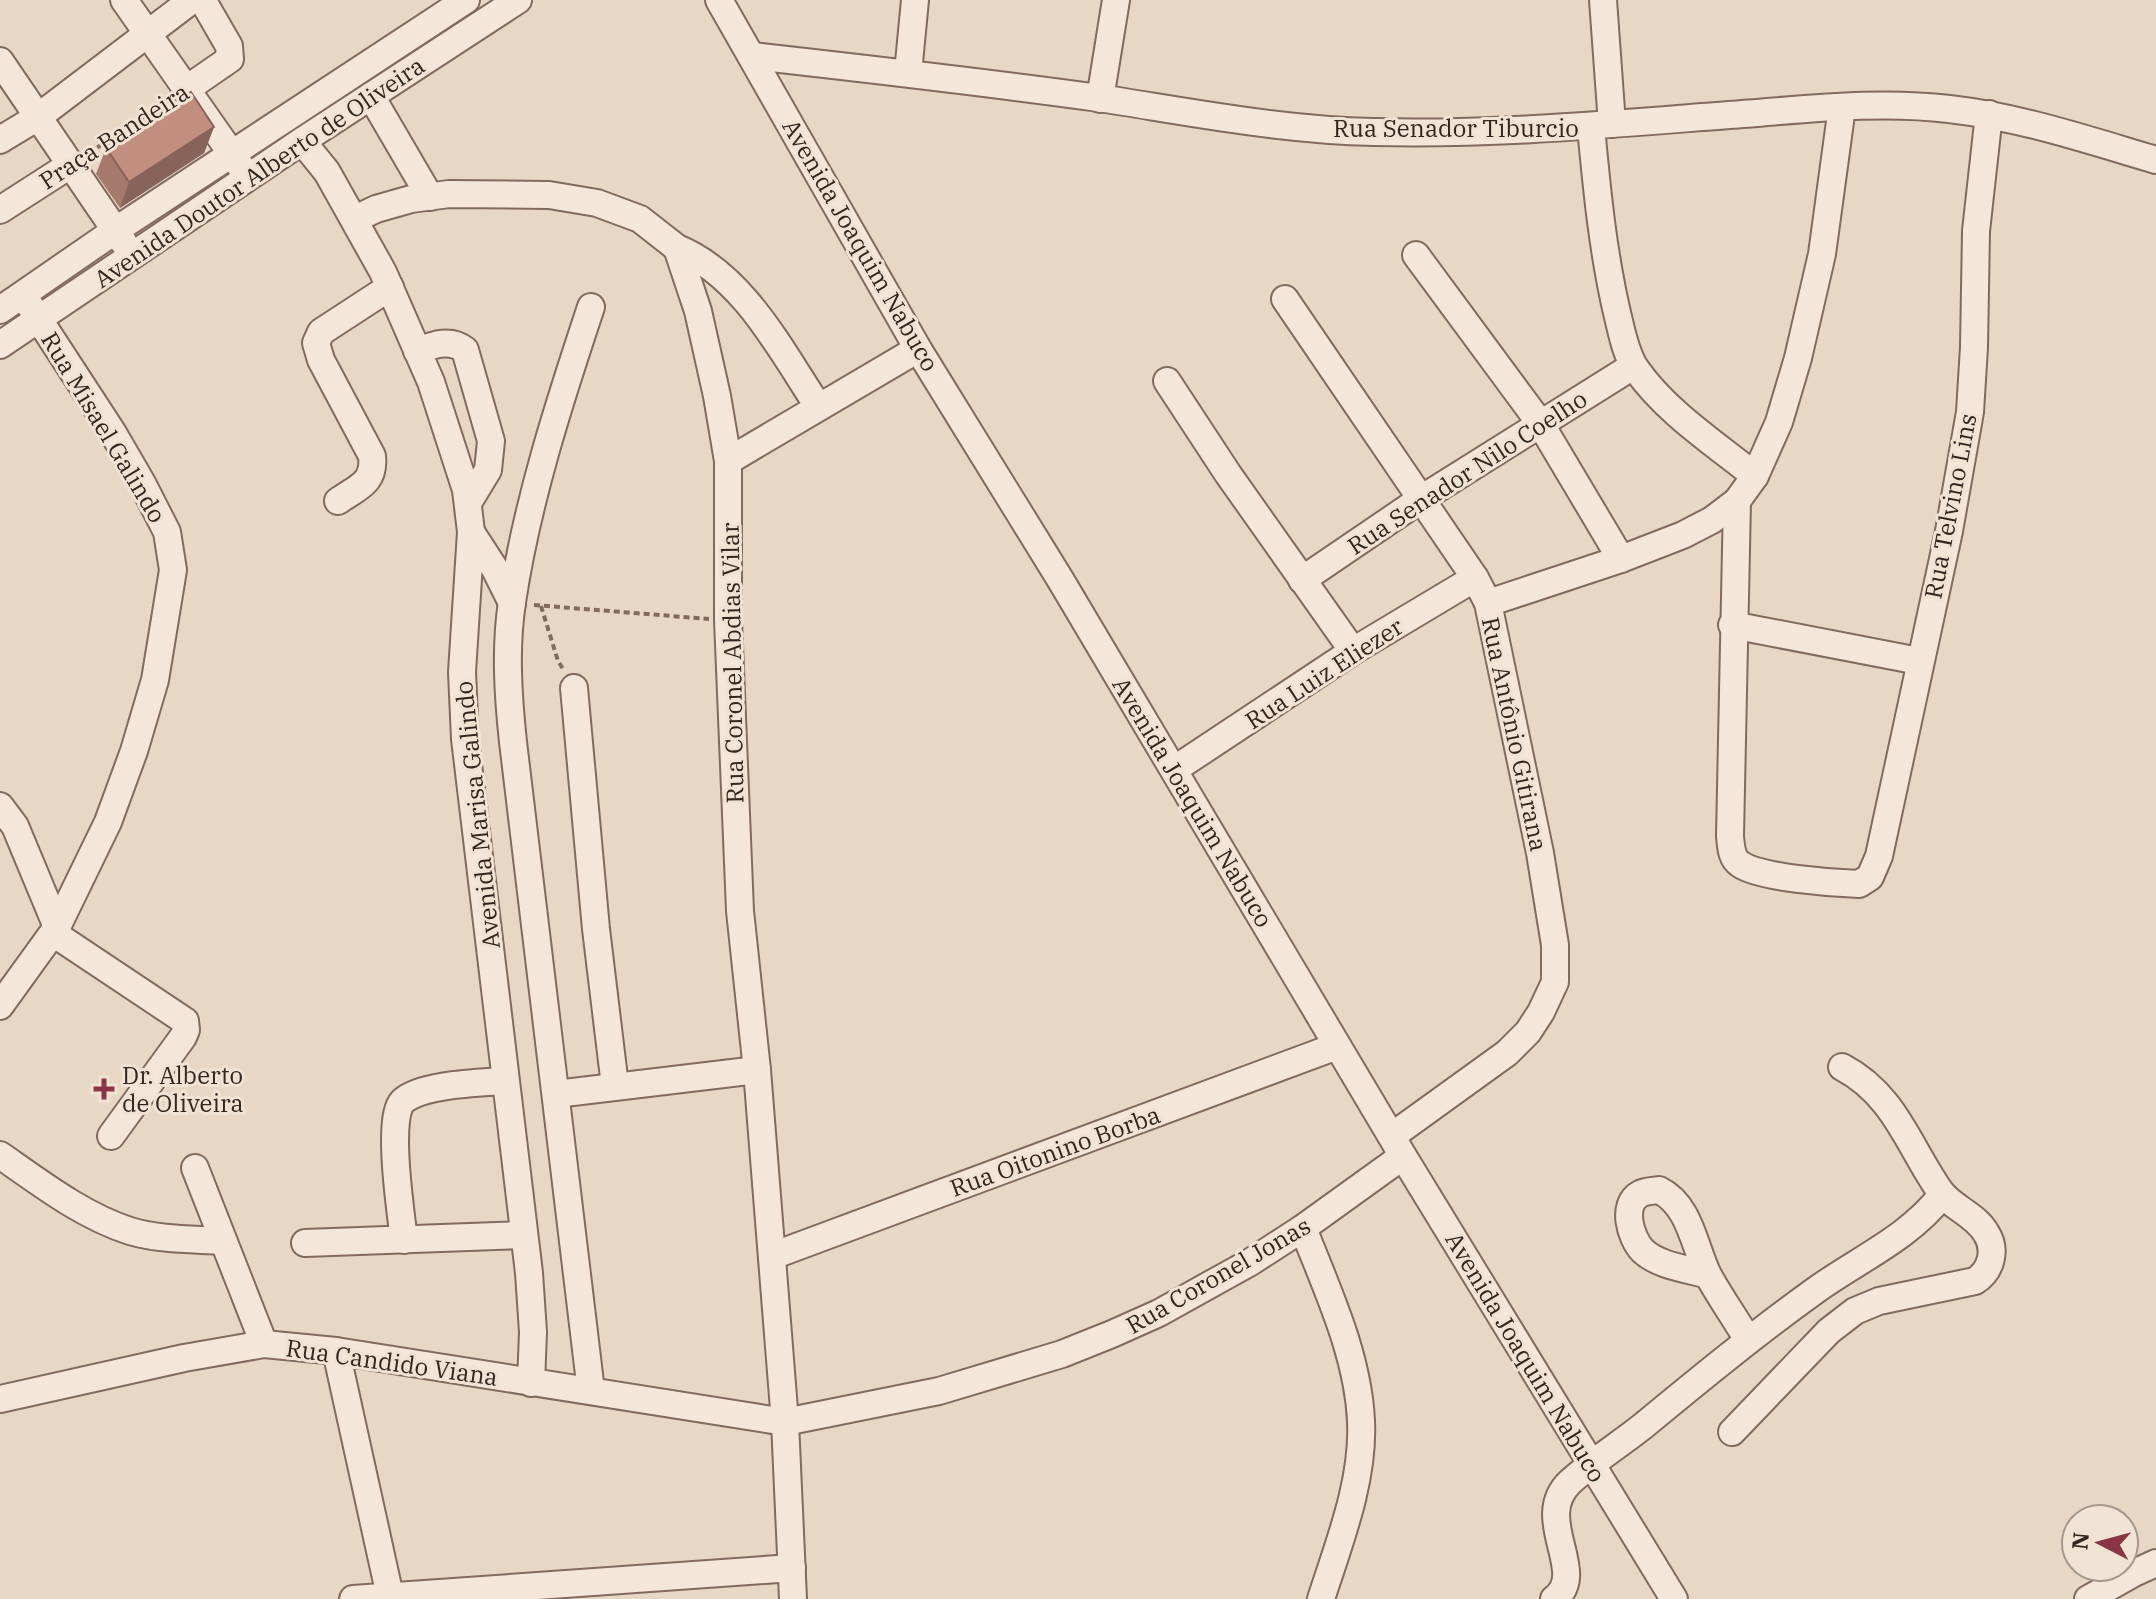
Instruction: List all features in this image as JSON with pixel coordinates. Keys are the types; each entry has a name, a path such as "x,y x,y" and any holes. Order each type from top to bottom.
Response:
{"street":[{"path":"124,0 247,178"},
{"path":"0,140 38,117 192,0"},
{"name":"Praça Bandeira","path":"185,90 230,59 229,46 203,1 198,0"},
{"name":"Avenida Doutor Alberto de Oliveira","path":"0,310 466,0"},
{"name":"Avenida Doutor Alberto de Oliveira","path":"0,345 518,0"},
{"name":"Avenida Joaquim Nabuco","path":"719,0 918,349 1175,769 1337,1046 1674,1599"},
{"path":"908,73 915,0"},
{"path":"1100,99 1116,0"},
{"path":"1603,0 1599,209 1622,334 1633,366 1652,390 1755,476"},
{"name":"Rua Senador Tiburcio","path":"753,56 908,73 1229,120 1370,132 1458,133 1601,126 1905,105 1989,114 2034,123 2156,160"},
{"path":"0,61 132,256"},
{"path":"369,63 377,92 430,197"},
{"name":"Rua Antônio Gitirana","path":"1398,1146 1528,1032 1555,982 1555,945 1540,853 1488,603 1621,559 1712,520 1737,501 1755,476 1779,422 1802,343 1822,254 1842,107"},
{"name":"Rua Telvino Lins","path":"1732,625 1732,855 1741,865 1759,872 1859,884 1870,877 1879,856 1949,531 1970,412 1976,231 1989,114"},
{"name":"Avenida Marisa Galindo","path":"302,141 327,172 390,287 454,449 468,503 471,532 463,644 463,705 532,1304 531,1383"},
{"name":"Praça Bandeira","path":"0,210 70,165"},
{"path":"355,219 376,209 430,197 505,193 549,195 597,203 640,219 677,248 711,265 729,282 760,320 818,406"},
{"name":"Rua Coronel Abdias Vilar","path":"677,248 698,311 728,461 728,620 740,911 757,1070 785,1422 793,1599"},
{"path":"1416,255 1540,423 1621,559"},
{"path":"338,501 367,480 373,469 372,456 321,360 316,343 321,332 390,287"},
{"name":"Rua Misael Galindo","path":"0,1006 55,930 108,822 155,680 173,570 167,532 142,483 23,295"},
{"path":"1285,299 1475,578 1488,603"},
{"name":"Avenida Marisa Galindo","path":"591,307 543,465 512,603 507,666 510,719 591,1391"},
{"path":"417,351 450,343 465,350 491,441 488,470 468,503"},
{"path":"728,461 918,349"},
{"name":"Rua Senador Nilo Coelho","path":"1302,580 1421,499 1633,366"},
{"path":"1167,381 1353,651"},
{"path":"1737,501 1732,625 1919,661"},
{"path":"471,532 512,603"},
{"name":"Rua Luiz Eliezer","path":"1175,769 1353,651 1475,578"},
{"path":"574,688 596,929 615,1086"},
{"path":"0,806 15,826 55,930 185,1021 183,1037 111,1136"},
{"name":"Rua Oitonino Borba","path":"772,1256 1337,1046"},
{"path":"1732,1432 1820,1340 1855,1311 1879,1301 1975,1281 1985,1275 1990,1265 1992,1249 1987,1233 1970,1215 1942,1195 1897,1117 1878,1092 1842,1067"},
{"path":"556,1094 757,1070"},
{"path":"404,1240 394,1129 396,1110 405,1099 424,1092 505,1081"},
{"name":"Rua Coronel Jonas","path":"785,1422 939,1391 1062,1354 1159,1313 1249,1263 1303,1228 1398,1146"},
{"path":"0,1155 83,1209 129,1230 157,1237 223,1241"},
{"path":"195,1168 264,1344"},
{"path":"1561,1597 1567,1576 1557,1532 1555,1506 1571,1481 1748,1340 1821,1287 1910,1229 1942,1195"},
{"path":"1303,1228 1350,1356 1361,1421 1351,1499 1321,1599"},
{"path":"305,1243 524,1235"},
{"path":"1708,1275 1748,1340"},
{"name":"Rua Candido Viana","path":"0,1399 184,1358 264,1344 336,1351 785,1422"},
{"path":"336,1351 390,1596"},
{"path":"2088,1599 2156,1563"},
{"path":"353,1599 661,1588 792,1568"}],"path":[{"name":"Praça Bandeira","path":"70,165 185,90"},
{"path":"512,603 728,620"},
{"path":"541,605 558,661 574,688"}],"building":[{"path":"191,92 214,127 129,182 106,148"}],"place":[{"name":"Dr. Alberto de Oliveira","path":"104,1089"}]}
